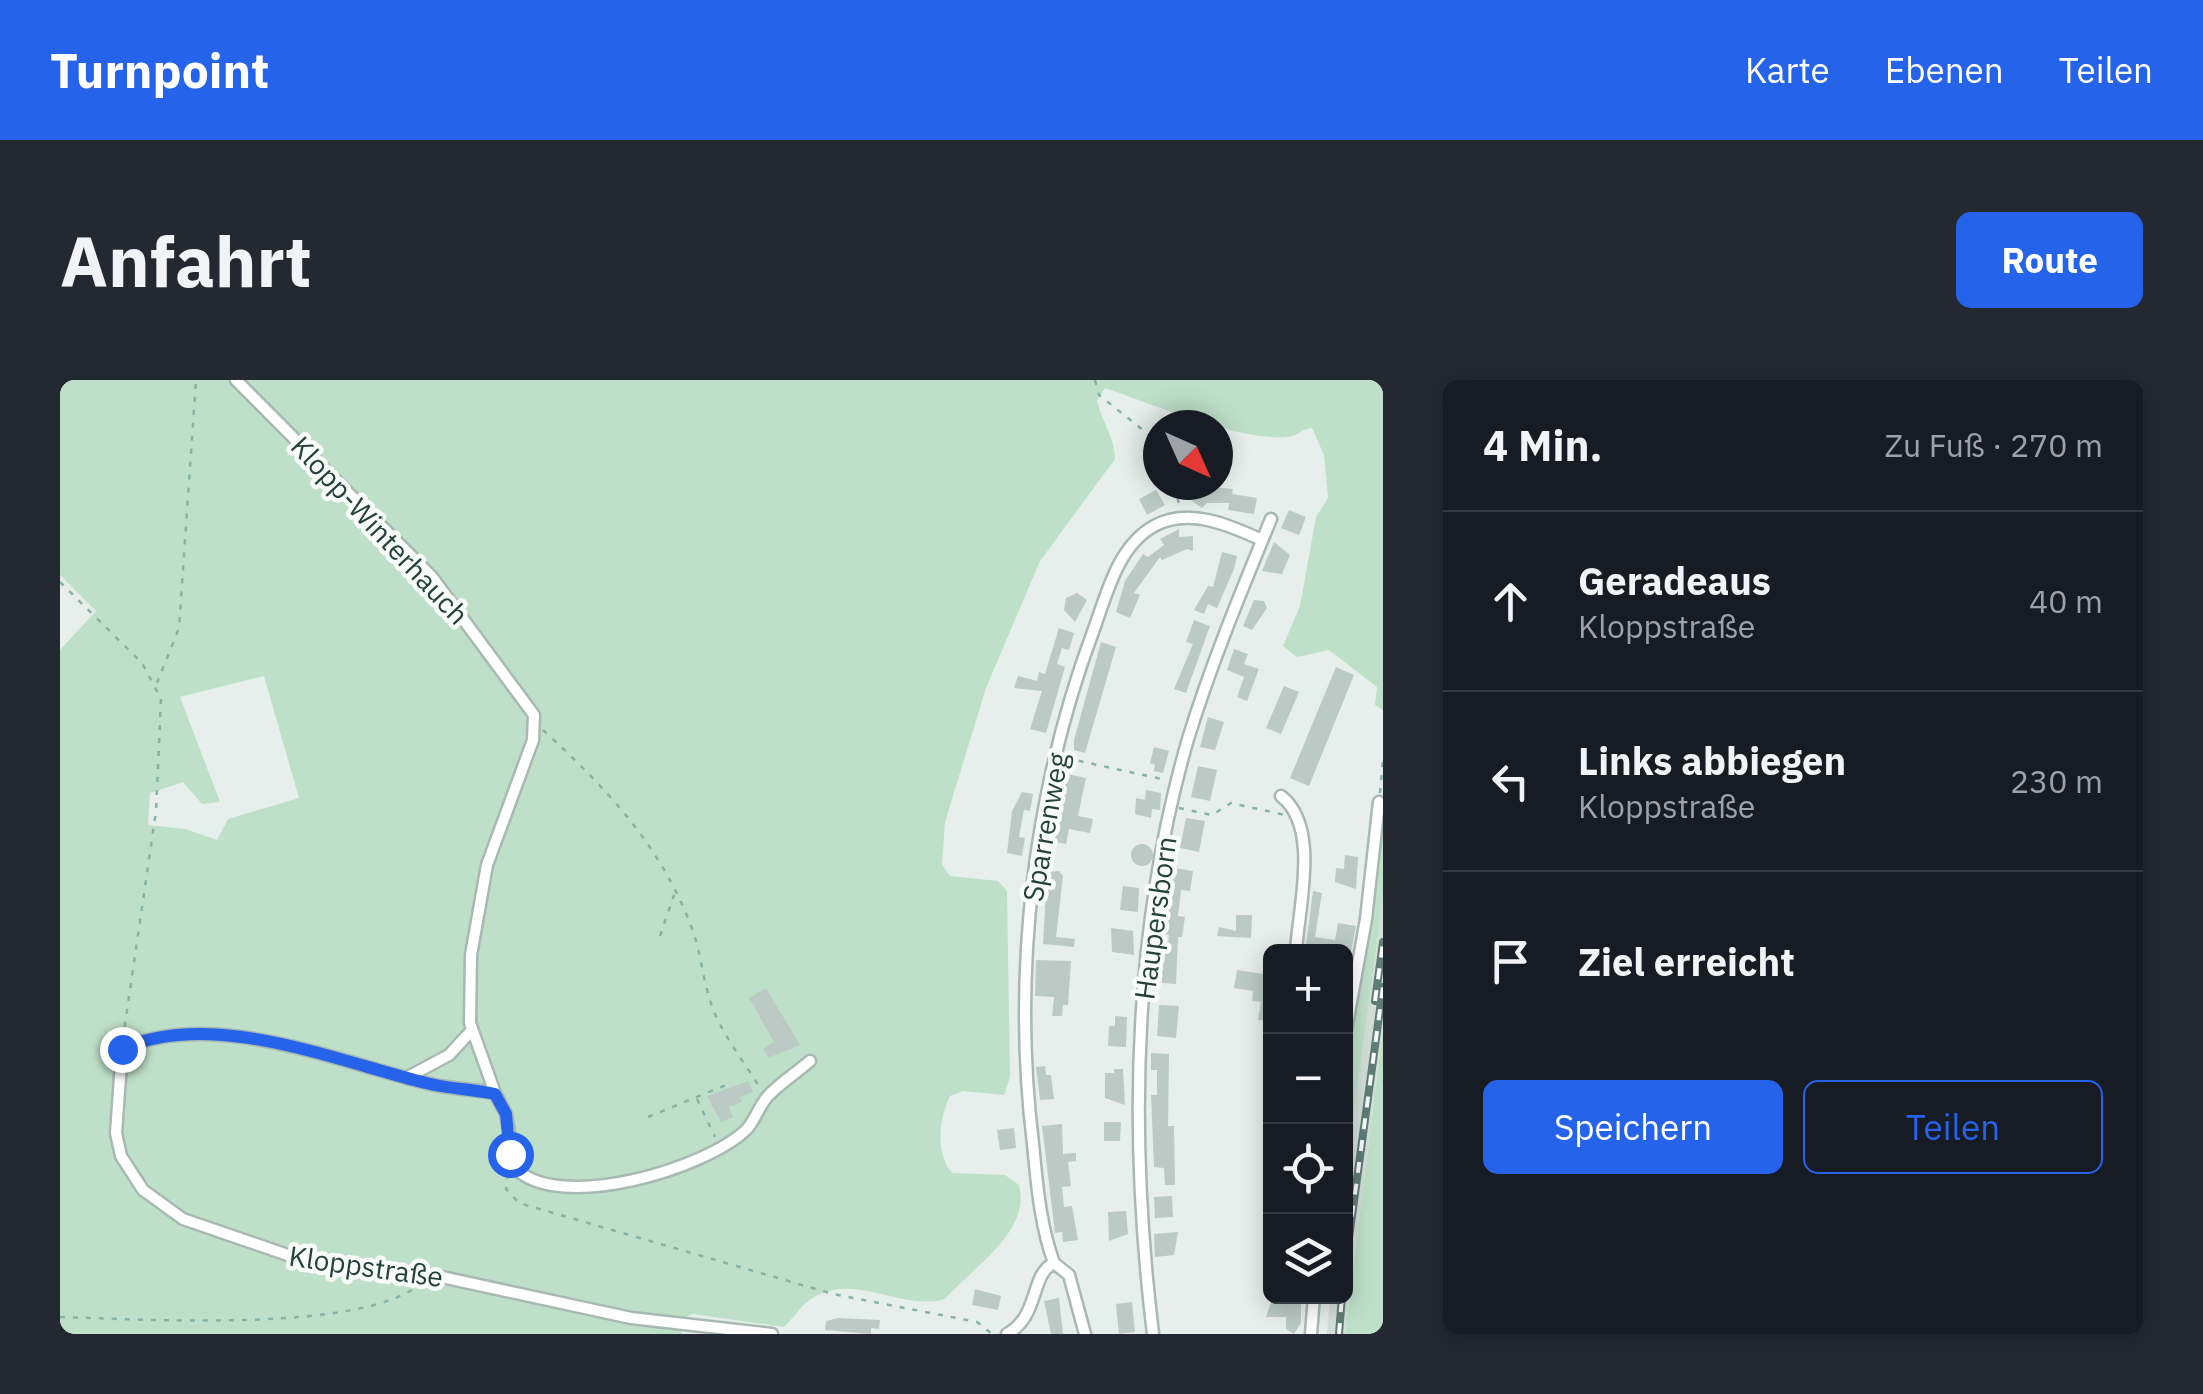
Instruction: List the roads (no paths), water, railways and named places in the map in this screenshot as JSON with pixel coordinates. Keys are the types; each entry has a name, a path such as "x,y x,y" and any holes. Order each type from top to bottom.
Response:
{"street":[{"name":"Klopp-Winterhauch","path":"236,380 432,577 512,683 537,725 487,865 470,955 472,1030"},
{"name":"Sparrenweg","path":"1085,1334 1069,1275 1054,1263 1040,1202 1026,1090 1023,1012 1028,924 1056,756 1087,647 1120,562 1141,535 1181,518 1212,520 1262,540"},
{"name":"Haupersborn","path":"1153,1334 1142,1226 1137,1106 1144,981 1177,783 1222,637 1271,519"},
{"path":"1280,796 1295,818 1305,875 1297,944"},
{"path":"1353,967 1379,802"},
{"path":"406,1078 448,1055 472,1030 506,1114 515,1168 548,1185 642,1179 682,1167 747,1128 767,1098 810,1061"},
{"name":"Kloppstraße","path":"406,1078 230,1036 157,1036 122,1049 116,1133 131,1173 156,1203 184,1219 311,1263 428,1274 598,1312 772,1334"},
{"path":"406,1078 495,1094"},
{"path":"1008,1334 1027,1318 1046,1267 1054,1263"},
{"path":"1311,1334 1313,1304"}],"railway":[{"path":"1375,1001 1383,942"},
{"path":"1352,1214 1383,987"},
{"path":"1339,1334 1341,1304"}]}
